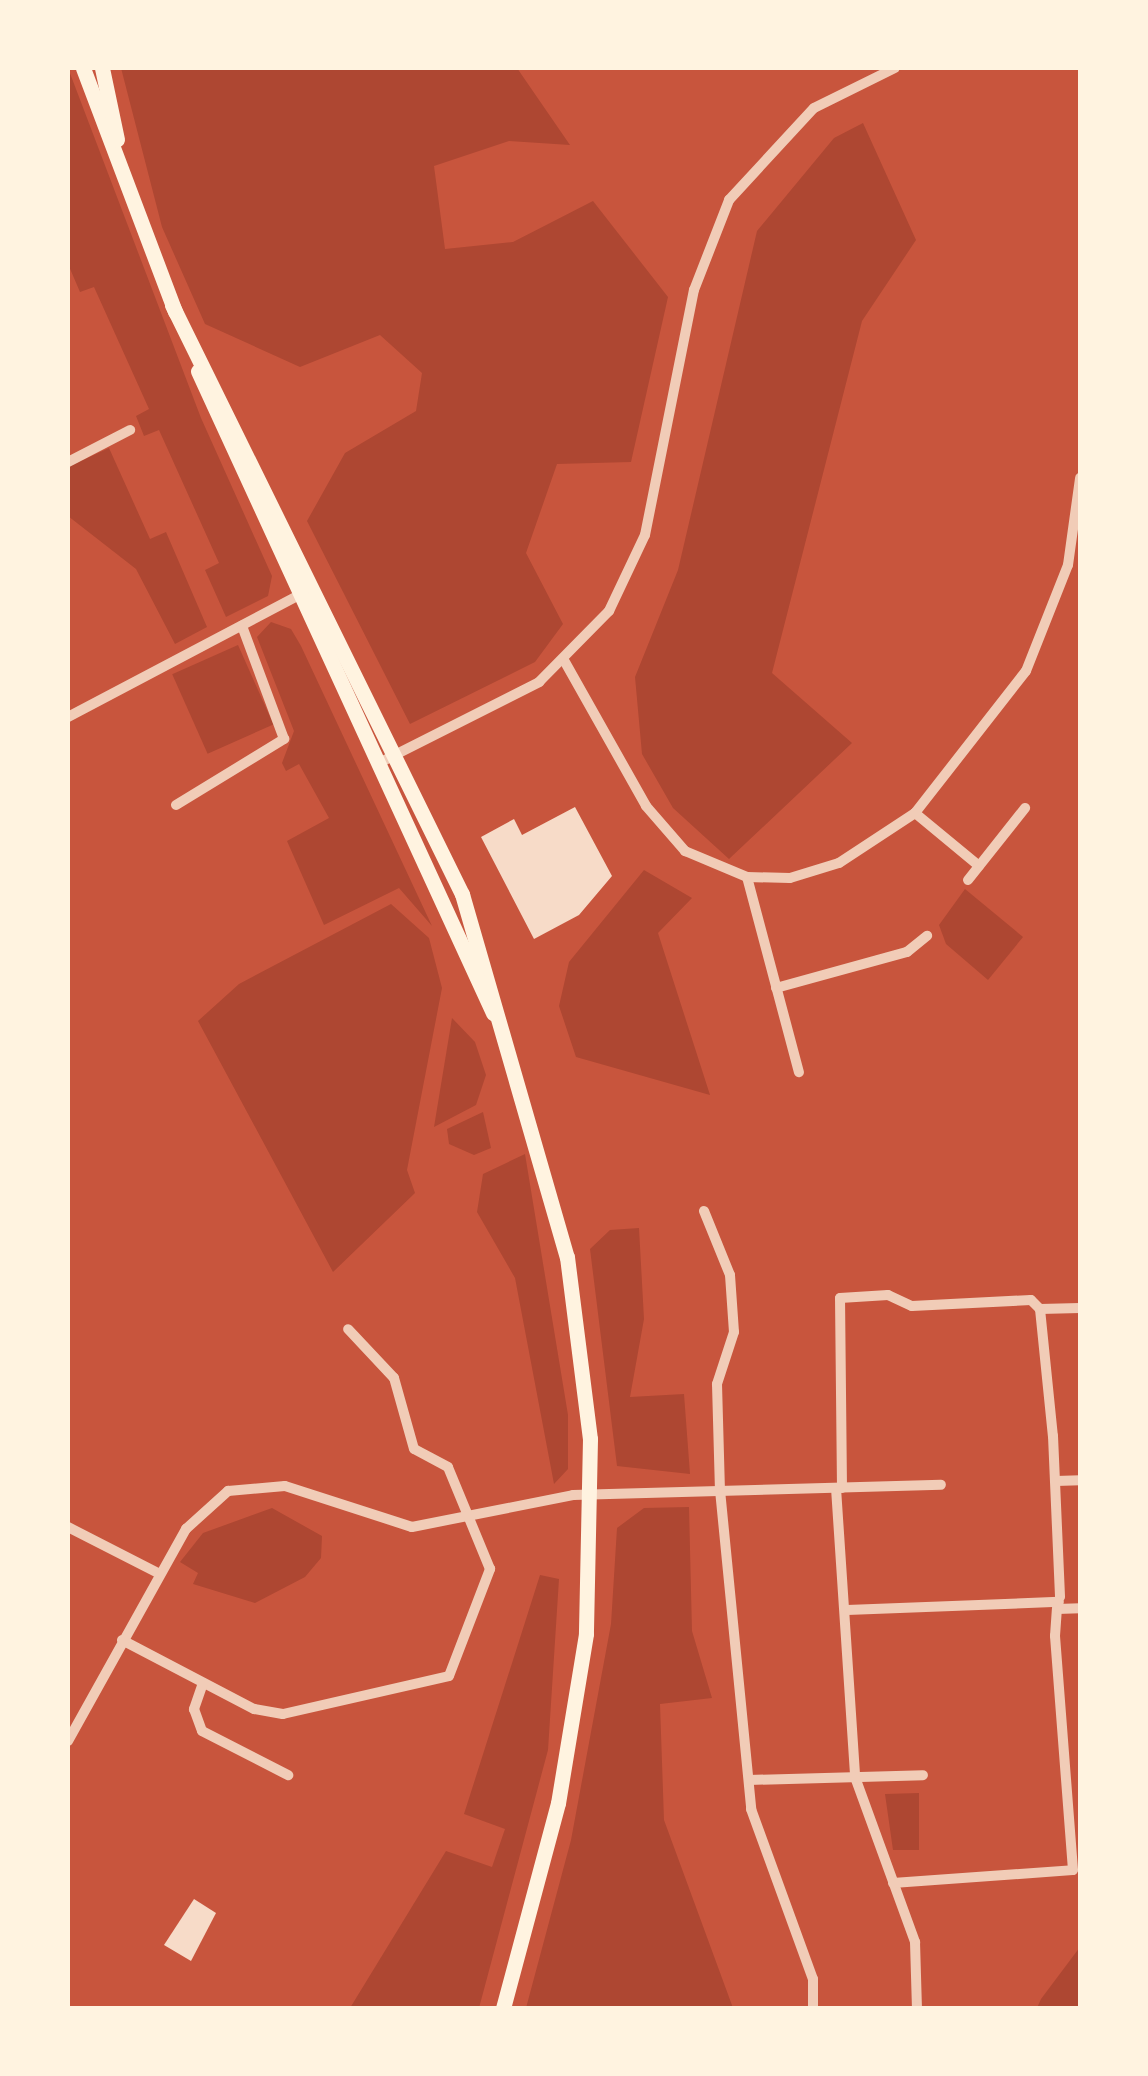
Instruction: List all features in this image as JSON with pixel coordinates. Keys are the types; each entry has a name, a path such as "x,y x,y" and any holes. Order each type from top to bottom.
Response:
{"main road":[{"path":"83,68 172,305 295,597 516,1063"},
{"path":"102,68 126,182"},
{"path":"172,305 318,586 462,894 535,1128 578,1314 592,1494 573,1731 503,2008"}],"street":[{"path":"376,764 565,662 623,588 644,535 694,290 729,200 814,108 895,68"},
{"path":"68,462 130,430"},
{"path":"565,662 662,829 700,861 747,877 790,878 840,863 915,812 989,725 1041,642 1068,566 1080,478"},
{"path":"68,718 318,586"},
{"path":"176,805 284,739 242,626"},
{"path":"968,880 1025,808"},
{"path":"915,812 979,866"},
{"path":"747,877 799,1072"},
{"path":"776,988 907,952 927,936"},
{"path":"704,1211 723,1244 731,1288 734,1332 717,1384 720,1490 726,1624 744,1679 751,1809 813,1979 812,2008"},
{"path":"918,2008 915,1942 854,1777 839,1488 840,1298 888,1295 912,1306 1031,1300 1040,1309 1056,1481 1060,1750 1080,1750"},
{"path":"1040,1309 1080,1308"},
{"path":"122,1640 202,1684 283,1714 449,1676 490,1568 462,1516 448,1467 414,1449 394,1378 348,1329"},
{"path":"1056,1481 1080,1480"},
{"path":"68,1741 122,1640 200,1509 244,1488 285,1486 399,1526 592,1494 941,1486"},
{"path":"68,1526 160,1574"},
{"path":"847,1610 1058,1603 1080,1608"},
{"path":"202,1684 194,1709 202,1731 288,1775"},
{"path":"894,1883 1072,1870 1068,1750"},
{"path":"749,1780 922,1774"}],"shaded area":[{"path":"68,68 201,418 272,576 268,596 226,617 205,570 219,563 159,430 144,436 136,416 149,409 94,287 80,292 68,264"},
{"path":"121,68 517,68 570,145 509,141 434,166 445,249 513,242 593,201 668,297 631,462 557,464 526,553 563,624 535,662 410,724 307,521 345,453 416,411 422,373 380,335 300,367 205,324 162,227"},
{"path":"863,123 916,240 862,321 772,673 852,743 729,859 673,808 642,754 635,677 678,570 757,231 834,138"},
{"path":"109,448 150,539 166,532 207,627 175,644 136,569 68,516 68,467"},
{"path":"271,622 291,629 301,646 432,926 399,888 324,925 287,841 329,818 299,764 286,771 282,763 294,731 257,637"},
{"path":"238,645 273,724 208,754 172,674"},
{"path":"644,870 692,898 658,933 710,1095 576,1057 559,1006 569,962"},
{"path":"965,889 1023,937 988,980 946,944 939,925"},
{"path":"391,904 429,938 442,988 407,1170 415,1193 333,1272 198,1021 239,984"},
{"path":"452,1018 475,1042 486,1075 476,1105 434,1127"},
{"path":"483,1112 491,1148 474,1155 449,1144 447,1129"},
{"path":"525,1154 568,1415 568,1469 554,1484 515,1278 477,1212 483,1174"},
{"path":"639,1228 644,1319 630,1397 684,1394 690,1474 617,1466 590,1249 610,1230"},
{"path":"689,1507 692,1631 712,1698 660,1704 664,1820 733,2008 526,2008 571,1840 611,1624 617,1528 644,1508"},
{"path":"272,1508 322,1536 321,1558 305,1577 255,1603 193,1584 198,1573 180,1562 203,1533"},
{"path":"540,1575 559,1579 548,1750 479,2008 350,2008 446,1851 492,1867 505,1829 464,1814"},
{"path":"919,1793 919,1850 893,1850 885,1794"},
{"path":"1080,1947 1080,2008 1037,2008 1041,1999"}],"building":[{"path":"575,807 612,876 579,915 534,939 481,837 514,819 522,835"},
{"path":"194,1899 216,1913 191,1961 164,1945"}]}
